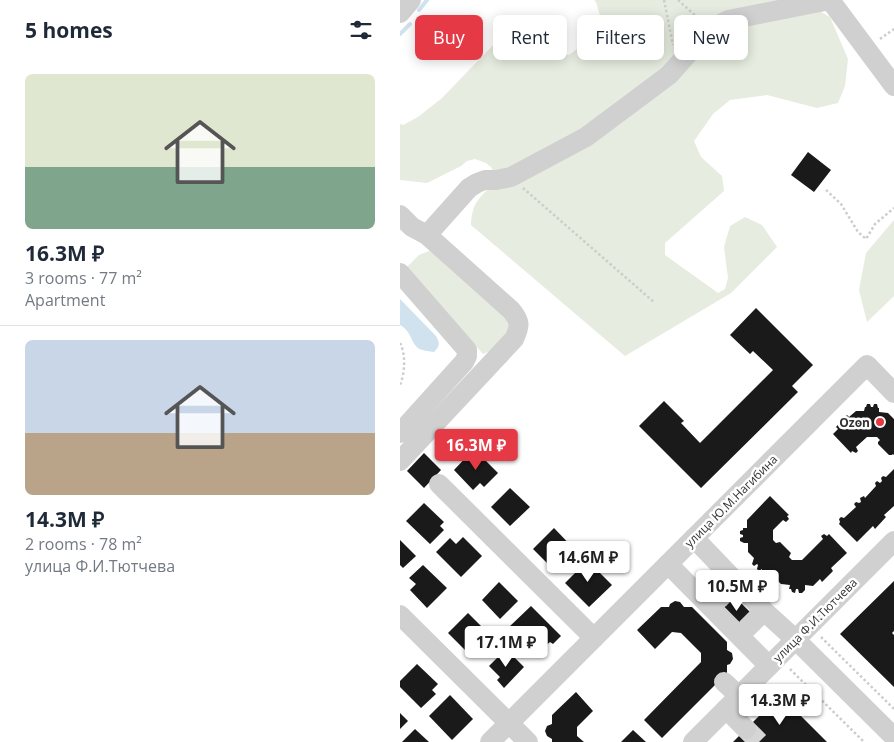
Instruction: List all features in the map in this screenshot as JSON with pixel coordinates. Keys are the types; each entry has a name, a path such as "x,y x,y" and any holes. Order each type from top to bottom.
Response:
{"street":[{"path":"400,13 411,0"},
{"path":"748,16 830,0 894,86"},
{"path":"426,235 469,188 486,180 511,177 586,137 669,74 682,60"},
{"path":"400,215 412,227 426,235 512,310 518,318 519,328 514,339 400,461"},
{"path":"400,273 467,350 467,356 464,362 400,433"},
{"name":"улица Ю.М.Нагибина","path":"490,742 867,365 894,392"},
{"path":"440,484 594,638"},
{"path":"694,538 764,611 796,640 894,738"},
{"name":"улица Ф.И.Тютчева","path":"693,742 894,541"},
{"path":"668,564 774,661"},
{"path":"719,599 736,582"},
{"path":"747,628 764,611"},
{"path":"400,615 528,742"},
{"path":"720,686 746,729"}],"path":[{"path":"664,0 674,50"},
{"path":"678,0 694,15"},
{"path":"511,177 654,303"},
{"path":"826,190 840,204 858,232 866,239 875,224 894,208"},
{"path":"400,343 404,363 400,385"},
{"path":"810,625 894,709"},
{"path":"774,661 864,742"}],"shaded area":[{"path":"594,0 812,0 821,12 830,17 848,59 845,86 838,103 817,108 767,95 730,100 713,114 694,141 701,157 722,176 724,191 665,243 665,255 718,293 725,289 728,278 724,247 730,226 745,217 762,225 777,247 731,293 625,356 471,225 476,203 491,186 492,168 486,163 475,159 467,161 427,183 400,180 400,124 403,125 418,117 442,98 479,60 483,60 483,56 493,45 493,60 567,60 567,54 569,55 577,49 577,60 664,60 664,15 600,15"},
{"path":"894,220 894,296 867,322 859,290 866,253"},
{"path":"429,251 440,253 510,319 504,336 494,348 483,354 407,267 419,255"}],"water":[{"path":"400,299 436,336 439,344 434,352 418,348 407,331 400,325"}],"building":[{"path":"808,152 831,170 814,192 791,175"},
{"path":"756,308 813,365 792,386 798,392 701,488 639,426 664,401 684,421 681,423 700,443 773,370 753,351 750,354 730,335"},
{"path":"867,404 873,407 874,404 877,404 879,412 888,413 894,419 894,455 889,455 878,444 880,440 877,437 867,437 856,447 858,451 856,453 852,451 851,453 833,434 838,429 836,427 847,415 849,417 856,411 864,411"},
{"path":"474,449 498,473 484,487 480,483 473,490 454,470"},
{"path":"424,453 441,470 424,488 407,471"},
{"path":"894,469 894,506 884,515 886,517 875,529 873,526 857,542 839,524 839,519 841,517 844,518 856,507 854,504 856,502 861,502 860,498 864,496 865,498 876,486 875,483 877,481 880,483 883,476 886,477"},
{"path":"510,488 530,507 510,526 491,507"},
{"path":"770,496 789,515 787,516 789,519 786,522 783,520 773,530 773,540 776,543 780,542 791,553 789,557 792,560 802,560 823,539 821,536 824,534 827,536 829,534 847,553 831,568 833,571 822,582 820,579 813,586 805,585 805,590 802,593 799,593 798,589 796,589 795,593 792,592 789,589 790,585 781,584 775,578 769,581 768,575 764,576 762,569 759,571 757,569 757,564 754,566 752,564 754,558 748,552 748,543 740,541 743,535 740,534 740,531 743,528 747,528 747,520"},
{"path":"424,503 444,522 440,526 444,530 430,544 406,521"},
{"path":"554,528 578,553 557,573 533,549"},
{"path":"463,537 482,556 461,577 436,552 450,538 456,544"},
{"path":"400,540 416,556 403,568 400,565"},
{"path":"586,559 612,585 589,607 565,583"},
{"path":"423,565 447,588 427,608 410,590 416,584 409,578"},
{"path":"894,581 894,631 892,633 894,635 894,687 840,634"},
{"path":"499,582 518,601 500,619 482,600"},
{"path":"733,595 753,615 740,628 720,608"},
{"path":"675,601 680,602 684,607 692,607 727,642 727,650 732,653 733,659 727,665 727,673 662,738 644,720 701,662 701,653 681,633 672,632 655,649 637,630 661,607 669,607"},
{"path":"531,606 561,636 553,644 550,642 543,648 545,650 538,656 509,627"},
{"path":"468,613 490,635 477,649 473,645 467,652 448,633"},
{"path":"506,649 524,667 504,688 497,680 500,677 489,666"},
{"path":"417,664 438,684 432,690 436,694 421,708 400,687 400,681"},
{"path":"576,692 593,711 577,727 577,736 584,742 552,742 552,739 547,736 545,731 547,726 552,724 552,715"},
{"path":"450,695 473,719 452,740 429,716"},
{"path":"780,695 827,742 733,742"},
{"path":"400,713 408,721 400,729"},
{"path":"415,729 429,742 402,742"},
{"path":"633,730 646,742 621,742"}],"waterway":[{"path":"419,10 427,0"},
{"path":"400,34 410,24"}],"tunnel":[{"path":"746,729 759,742"}],"place":[{"name":"Ozon","path":"880,422"}]}
